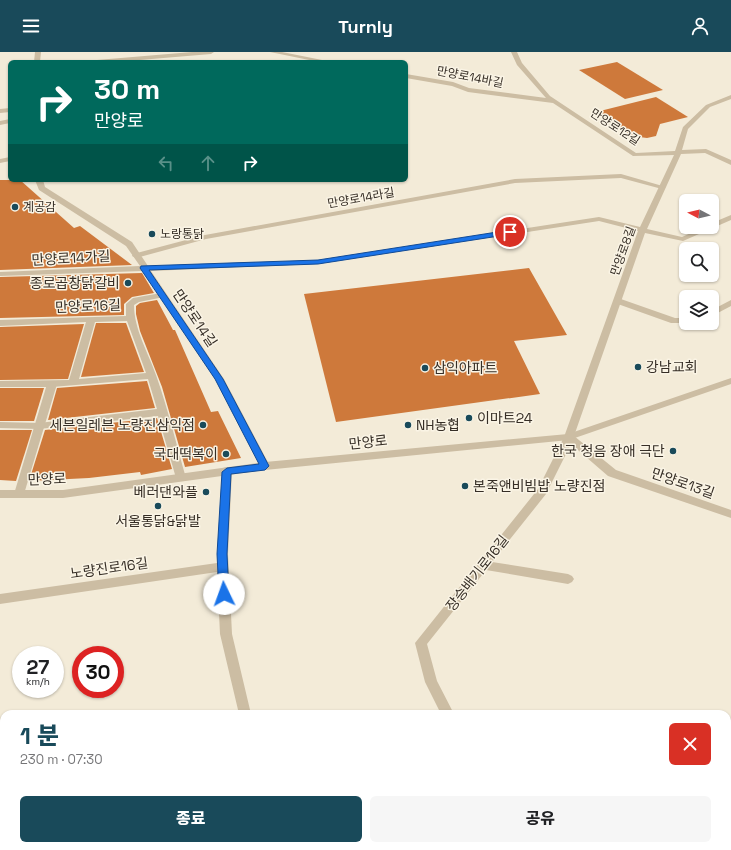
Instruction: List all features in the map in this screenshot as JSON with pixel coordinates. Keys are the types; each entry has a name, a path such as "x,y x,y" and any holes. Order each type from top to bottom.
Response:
{"street":[{"path":"120,60 211,52"},
{"path":"273,52 318,60"},
{"name":"만양로12길","path":"514,52 519,64 548,97 635,155 706,151 731,164"},
{"name":"만양로14바길","path":"408,76 453,84 468,90 555,101"},
{"name":"만양로8길","path":"568,437 643,229 678,153 685,128 708,106 731,97"},
{"name":"만양로14라길","path":"136,256 205,237 515,181 621,176 662,187"},
{"name":"만양로14길","path":"40,182 42,188 129,244 219,379 265,466"},
{"name":"만양로14가길","path":"719,222 731,217"},
{"name":"만양로14가길","path":"0,274 318,262 599,219 643,229 673,238 683,239 694,234"},
{"name":"만양로16길","path":"0,323 130,318 130,304 136,300 162,295"},
{"path":"618,301 674,321 679,321"},
{"path":"719,309 731,303"},
{"path":"130,318 164,412 181,478"},
{"path":"73,382 91,320"},
{"path":"0,384 52,384 152,376"},
{"name":"만양로","path":"0,494 63,494 265,466 568,437 731,381"},
{"path":"19,494 52,384"},
{"path":"0,425 39,426 164,412"},
{"name":"만양로13길","path":"568,437 612,473 731,514"},
{"name":"장승배기로16길","path":"446,710 431,682 421,644 542,491 568,437"},
{"path":"227,472 223,567 226,634 244,710"},
{"path":"484,565 568,579"},
{"name":"노량진로16길","path":"0,599 223,567"}],"building":[{"path":"617,62 663,90 625,99 579,70"},
{"path":"656,97 688,117 660,124 656,136 647,138 632,136 596,112"},
{"path":"0,180 8,180 8,182 22,182 74,228 80,226 132,265 0,270"},
{"name":"삼익아파트","path":"529,268 567,335 514,341 540,394 336,422 304,294"},
{"path":"142,273 154,293 132,297 124,304 124,315 0,318 0,277"},
{"path":"157,300 173,330 175,330 211,412 218,411 241,458 185,467 162,387 140,331 136,314 136,306 140,303"},
{"path":"96,323 126,323 144,372 81,377"},
{"path":"84,324 68,379 0,380 0,327"},
{"path":"147,381 155,408 48,420 57,388"},
{"path":"0,388 44,388 34,421 0,421"},
{"path":"157,418 172,469 141,475 140,472 89,478 29,481 45,430"},
{"path":"0,430 32,430 16,481 0,480"}],"place":[{"name":"계공감","path":"15,207"},
{"name":"노랑통닭","path":"152,234"},
{"name":"종로곱창닭갈비","path":"128,283"},
{"name":"강남교회","path":"638,367"},
{"name":"삼익아파트","path":"425,368"},
{"name":"이마트24","path":"469,418"},
{"name":"세븐일레븐 노량진삼익점","path":"203,425"},
{"name":"NH농협","path":"408,425"},
{"name":"한국 청음 장애 극단","path":"673,451"},
{"name":"국대떡복이","path":"226,454"},
{"name":"본죽앤비빔밥 노량진점","path":"465,486"},
{"name":"베러댄와플","path":"206,492"},
{"name":"서울통닭&닭발","path":"158,506"}],"route":[{"path":"224,594 222,554 227,472 265,466 219,379 144,268 318,262 510,232"}]}
